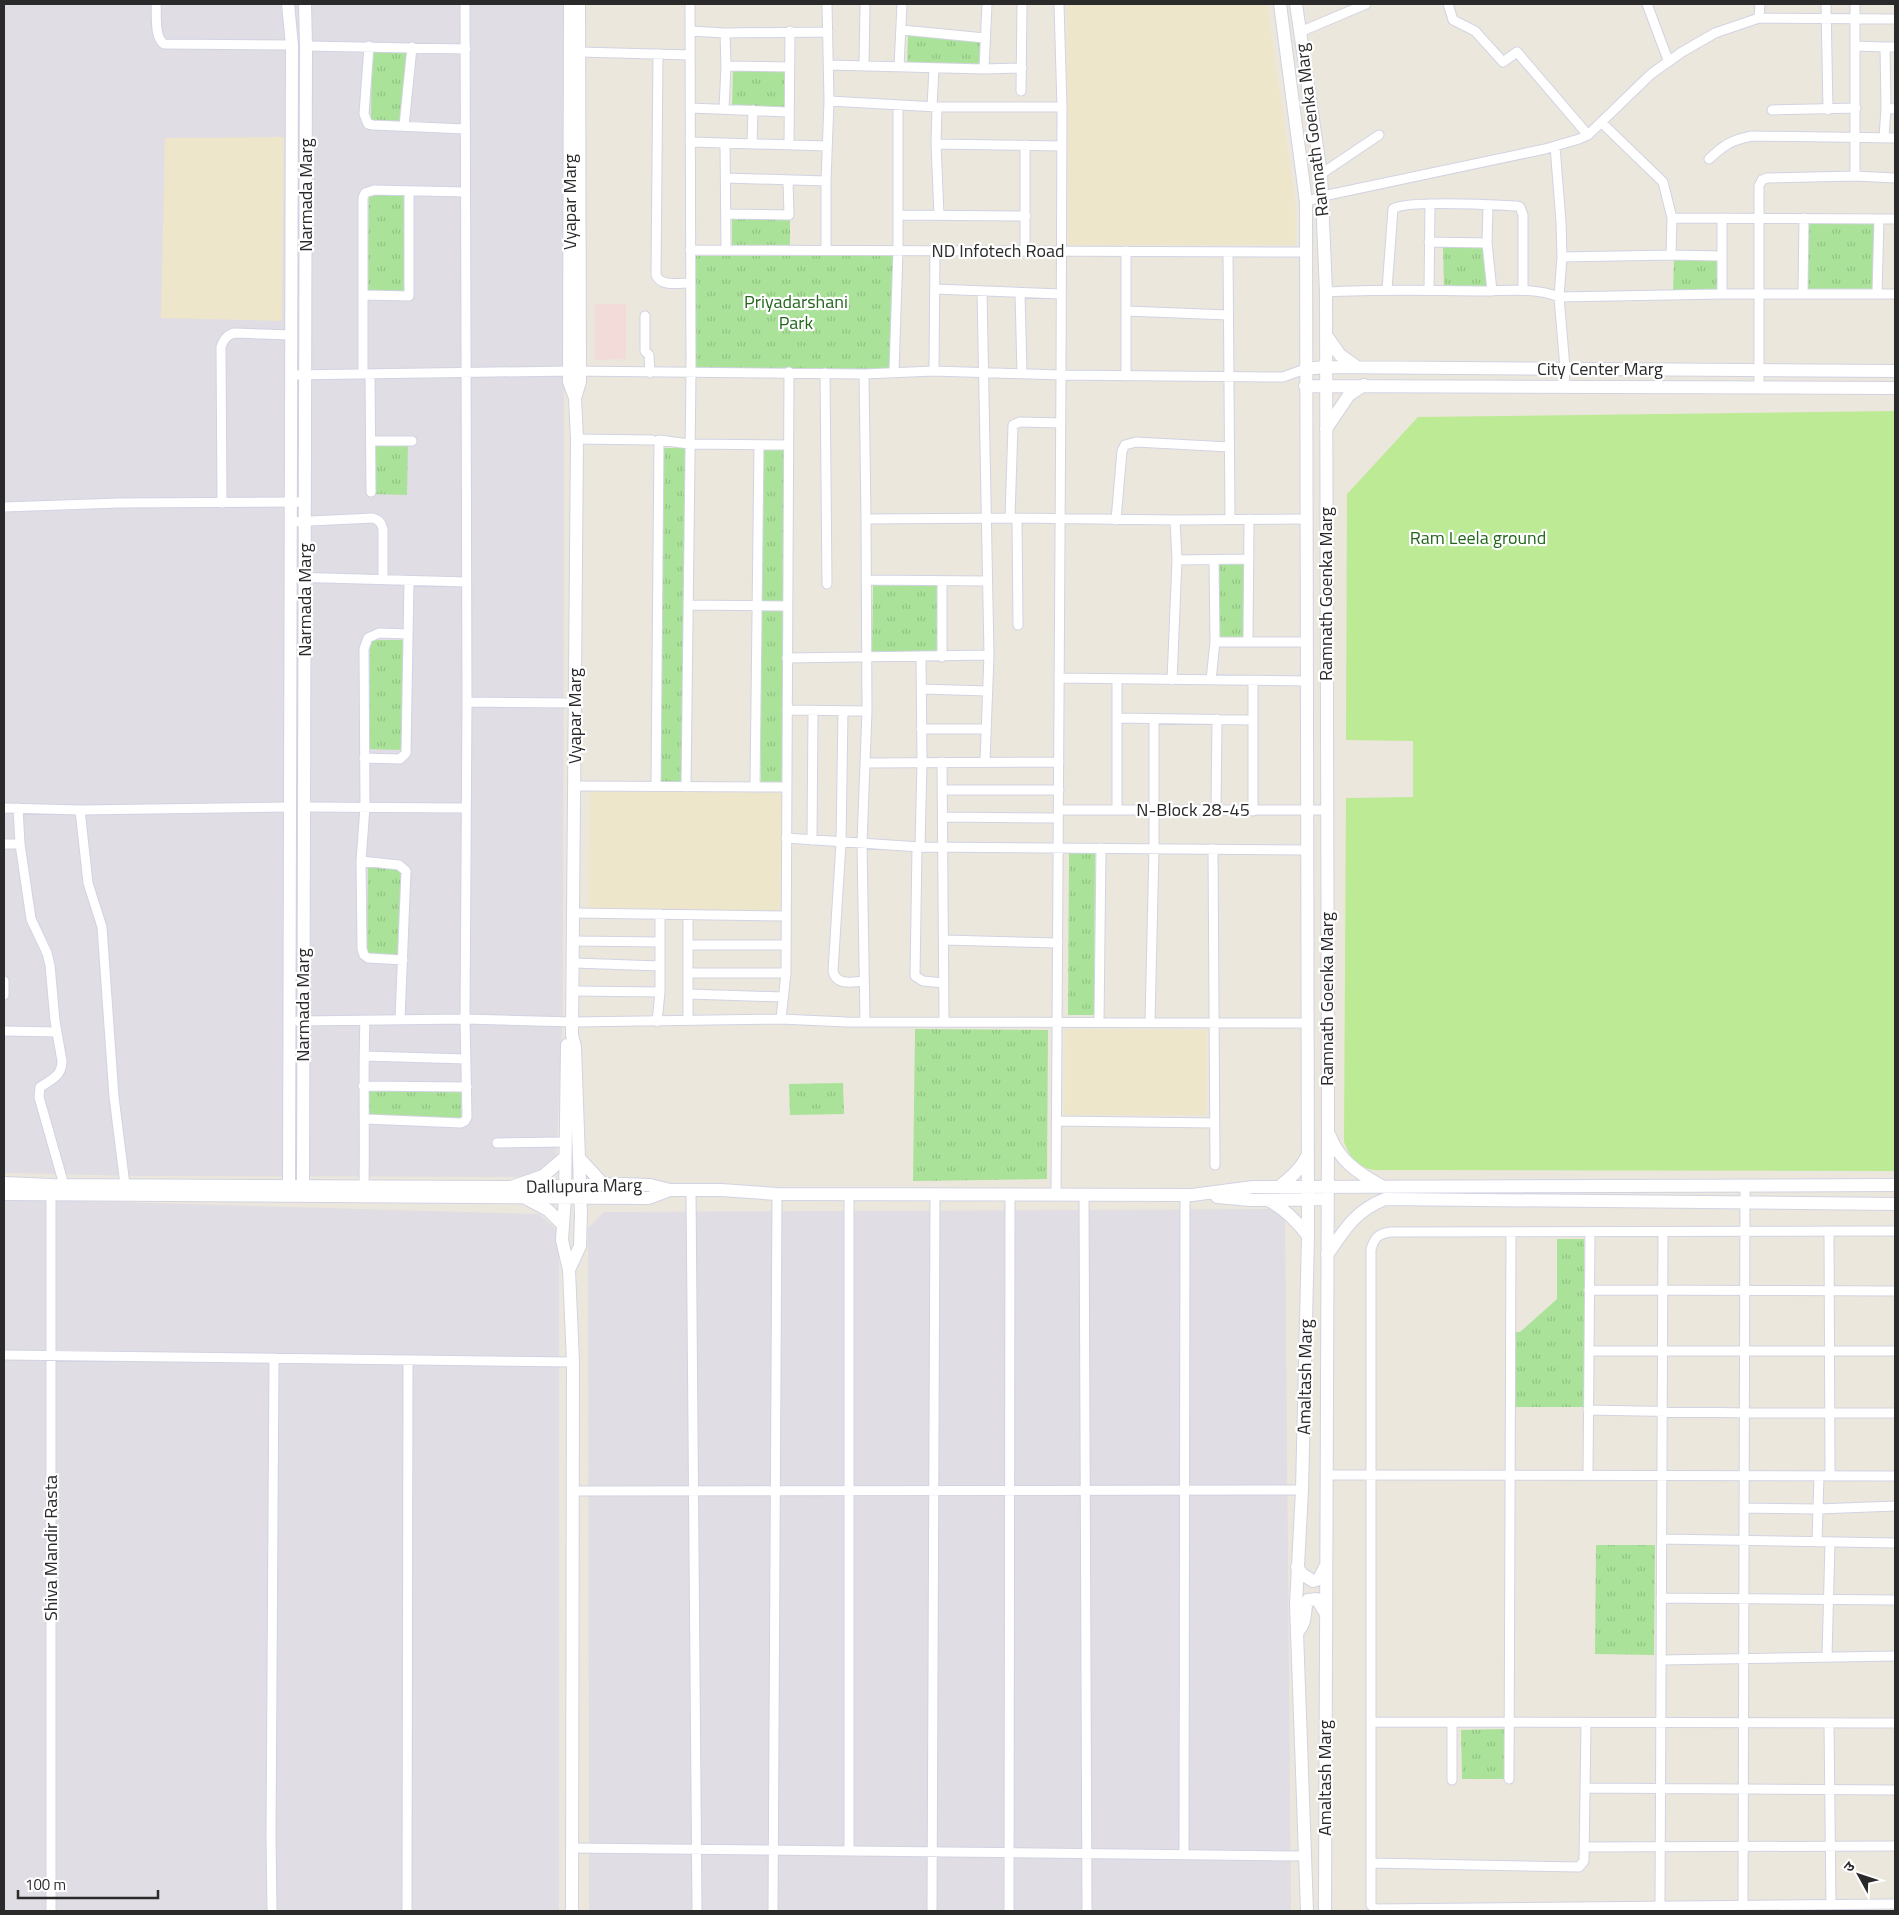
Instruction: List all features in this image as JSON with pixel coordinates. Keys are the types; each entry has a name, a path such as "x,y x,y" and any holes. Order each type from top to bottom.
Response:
{"street":[{"path":"156,4 158,36 160,42 164,44 292,45"},
{"name":"Narmada Marg","path":"288,4 292,45 289,1190"},
{"name":"Narmada Marg","path":"303,1191 306,375 305,4"},
{"path":"365,1119 461,1123 467,1117 465,1019 467,702 465,4"},
{"name":"Vyapar Marg","path":"570,4 575,371"},
{"name":"Vyapar Marg","path":"569,1270 563,1248 563,1225 567,1048 572,1028 574,991 577,439 575,398 570,388 575,371 580,52 579,4"},
{"path":"686,787 691,373 690,4"},
{"path":"826,250 826,146 830,101 827,4"},
{"path":"864,65 865,4"},
{"path":"899,67 902,4"},
{"path":"984,69 987,4"},
{"path":"1021,91 1022,4"},
{"path":"1056,1194 1062,294 1062,107 1059,4"},
{"name":"Ramnath Goenka Marg","path":"1280,4 1306,202 1308,1193"},
{"name":"Ramnath Goenka Marg","path":"1296,4 1321,174 1326,292 1328,1193"},
{"path":"1300,32 1366,4"},
{"path":"1448,4 1453,20 1475,31 1503,62 1517,52 1588,135"},
{"path":"1647,4 1668,60"},
{"path":"1759,18 1760,4"},
{"path":"1826,4 1828,110"},
{"path":"1855,4 1855,176"},
{"path":"1306,202 1322,196 1555,146 1579,139 1588,135 1602,123 1668,60 1715,34 1759,18 1895,19"},
{"path":"902,30 985,38"},
{"path":"690,31 725,33 828,32"},
{"path":"789,145 790,31"},
{"path":"724,109 725,33"},
{"path":"306,46 466,49"},
{"path":"369,46 364,114 368,124 373,126 464,130"},
{"path":"1856,46 1895,46"},
{"path":"404,126 412,47"},
{"path":"1884,138 1891,108 1885,47"},
{"path":"580,52 690,55"},
{"path":"658,54 656,275 658,280 662,282 690,284"},
{"path":"829,65 984,69 1022,68"},
{"path":"726,66 789,67"},
{"path":"934,68 939,215"},
{"path":"830,101 934,107 1062,107"},
{"path":"894,372 898,250 898,105"},
{"path":"690,108 788,112"},
{"path":"1772,110 1856,108"},
{"path":"752,144 753,110"},
{"path":"1602,123 1663,182 1672,218 1671,255"},
{"path":"1321,174 1379,135"},
{"path":"1709,159 1722,147 1735,139 1752,136 1895,138"},
{"path":"690,142 826,146"},
{"path":"725,143 726,250"},
{"path":"936,144 1062,146"},
{"path":"1024,145 1025,251"},
{"path":"1555,146 1562,257 1559,297 1565,368 1564,386"},
{"path":"1759,388 1759,186 1762,180 1767,178 1855,176 1895,178"},
{"path":"726,178 826,181"},
{"path":"726,214 788,214 788,180"},
{"path":"371,492 371,441 366,374 363,198 369,190 466,192"},
{"path":"364,295 409,296 409,192"},
{"path":"1387,289 1393,209 1401,205 1430,204 1517,206 1522,210 1523,290"},
{"path":"1429,290 1430,204"},
{"path":"1488,205 1487,243 1492,291"},
{"path":"898,216 1026,216"},
{"path":"1672,218 1895,219"},
{"path":"1722,218 1722,294"},
{"path":"1803,294 1804,218"},
{"path":"1878,294 1879,219"},
{"path":"1429,242 1487,243"},
{"name":"ND Infotech Road","path":"690,250 1306,252"},
{"path":"934,371 935,250"},
{"path":"1126,251 1126,376"},
{"path":"1228,252 1230,519"},
{"path":"1562,257 1722,256"},
{"path":"935,289 1062,294"},
{"path":"1326,292 1387,289 1523,290 1548,293 1559,297 1722,294 1895,294"},
{"path":"982,292 989,655 985,761"},
{"path":"1020,293 1022,373"},
{"path":"1126,311 1228,315"},
{"path":"645,316 645,351 649,354 650,372"},
{"path":"222,503 221,347 224,339 234,333 291,335"},
{"path":"1326,335 1340,355 1357,367"},
{"name":"City Center Marg","path":"1305,369 1357,367 1895,371"},
{"path":"291,375 575,371 864,374 934,371 1126,376 1288,376 1305,369"},
{"path":"781,1019 786,973 789,372"},
{"path":"825,373 827,584"},
{"path":"864,374 866,711 862,843 865,1022"},
{"path":"1288,376 1305,386"},
{"path":"1326,429 1350,395 1364,385"},
{"name":"City Center Marg","path":"1305,386 1895,388"},
{"path":"1018,625 1013,425 1020,422 1061,423"},
{"path":"577,439 652,440"},
{"path":"656,786 659,440 689,444 788,445"},
{"path":"371,441 412,441"},
{"path":"1116,520 1122,451 1125,445 1136,442 1229,447"},
{"path":"755,787 759,445"},
{"path":"4,507 119,503 305,502"},
{"path":"290,522 372,518 378,520 382,523 383,529 383,579"},
{"path":"866,519 1306,519"},
{"path":"1172,680 1177,560 1175,520"},
{"path":"1248,642 1250,520"},
{"path":"1177,560 1249,559"},
{"path":"1211,680 1215,642 1214,560"},
{"path":"290,577 466,582"},
{"path":"866,580 987,581"},
{"path":"364,758 400,759 406,753 408,581"},
{"path":"942,581 942,657"},
{"path":"688,605 787,606"},
{"path":"403,960 372,959 364,956 362,949 361,861 364,807 364,649 368,638 379,633 408,634"},
{"path":"1215,642 1306,642"},
{"path":"787,658 989,655"},
{"path":"921,656 922,762 915,976 923,981 943,983"},
{"path":"1059,678 1306,682"},
{"path":"1116,679 1117,810"},
{"path":"1253,681 1253,810"},
{"path":"922,689 987,691"},
{"path":"467,702 575,703"},
{"path":"787,710 866,711"},
{"path":"812,840 813,710"},
{"path":"844,711 841,843 833,971 834,977 839,981 864,981"},
{"path":"1117,718 1253,720"},
{"path":"1150,1022 1154,848 1154,719"},
{"path":"1216,810 1217,720"},
{"path":"921,730 986,729"},
{"path":"942,762 944,1022"},
{"path":"865,763 1059,762"},
{"path":"575,786 787,787"},
{"path":"943,790 1059,790"},
{"path":"4,808 80,810 290,807"},
{"path":"304,807 466,808"},
{"path":"4,1032 57,1032 50,965 47,953 31,919 20,844 18,808"},
{"path":"80,810 88,883 102,927 114,1097 125,1185"},
{"name":"N-Block 28-45","path":"943,817 1059,814 1117,810 1327,810"},
{"path":"786,838 943,848 1058,847 1307,850"},
{"path":"4,844 20,844"},
{"path":"1099,1022 1101,848"},
{"path":"1213,849 1216,1165"},
{"path":"361,861 399,865 406,871 400,1019"},
{"path":"574,913 786,916"},
{"path":"657,1022 660,992 660,914"},
{"path":"688,915 688,1020"},
{"path":"944,940 1058,943"},
{"path":"574,941 660,942"},
{"path":"688,945 786,945"},
{"path":"574,963 660,966"},
{"path":"689,973 786,973"},
{"path":"4,981 4,995"},
{"path":"574,991 660,992"},
{"path":"689,994 783,997"},
{"path":"289,1020 465,1019 572,1028 688,1020 781,1019 865,1022 1307,1023"},
{"path":"364,1186 365,1119 363,1086 365,1020"},
{"name":"Vyapar Marg","path":"569,1270 580,1246 582,1214 575,1047 572,1028"},
{"name":"Shiva Mandir Rasta","path":"51,1911 51,1356 56,1188 38,1093 40,1087 56,1077 62,1068 57,1032"},
{"path":"364,1056 466,1059"},
{"path":"363,1086 467,1088"},
{"path":"1056,1121 1215,1123"},
{"path":"1328,1131 1335,1148 1343,1159 1362,1175 1381,1186"},
{"path":"497,1143 565,1142"},
{"path":"1279,1187 1303,1165 1308,1155"},
{"path":"511,1187 543,1176 564,1158"},
{"path":"580,1159 605,1191 582,1214"},
{"path":"4,1183 56,1188 289,1190"},
{"path":"4,1194 56,1188 125,1185 523,1197 565,1192"},
{"name":"Dallupura Marg","path":"303,1191 364,1186 511,1187 565,1192 605,1191 650,1185 670,1190 777,1194 1189,1195"},
{"path":"1189,1195 1268,1200 1308,1193 1328,1193 1381,1186 1895,1185"},
{"path":"1743,1908 1746,1186"},
{"path":"1189,1195 1253,1187 1279,1187 1308,1193"},
{"path":"690,1190 697,1911"},
{"name":"Amaltash Marg","path":"1307,1911 1297,1633 1297,1567 1302,1490 1308,1193"},
{"name":"Amaltash Marg","path":"1328,1193 1326,1475 1326,1614 1330,1722 1328,1909"},
{"path":"773,1911 777,1194"},
{"path":"849,1194 849,1850"},
{"path":"932,1911 935,1194"},
{"path":"1009,1911 1010,1194"},
{"path":"1084,1194 1087,1911"},
{"path":"1184,1854 1184,1490 1189,1195"},
{"path":"523,1197 548,1210 563,1225"},
{"path":"1327,1255 1350,1222 1369,1206 1385,1199 1895,1204"},
{"path":"1268,1200 1289,1214 1308,1236"},
{"path":"1895,1231 1390,1232 1379,1234 1374,1239 1371,1248 1371,1904 1375,1909 1660,1906 1743,1908 1895,1904"},
{"path":"1509,1779 1510,1232"},
{"path":"1588,1475 1590,1232"},
{"path":"1660,1906 1663,1232"},
{"path":"1829,1232 1830,1476"},
{"path":"569,1270 572,1362 572,1911"},
{"path":"1589,1290 1895,1291"},
{"path":"1589,1350 1895,1351"},
{"path":"4,1355 572,1362"},
{"path":"272,1911 274,1358"},
{"path":"407,1911 408,1360"},
{"path":"1588,1410 1895,1413"},
{"path":"1326,1475 1895,1476"},
{"path":"1817,1542 1819,1476"},
{"path":"572,1491 1302,1490"},
{"path":"1744,1508 1818,1509 1895,1506"},
{"path":"1662,1538 1895,1543"},
{"path":"1827,1657 1830,1542"},
{"path":"1297,1567 1302,1574 1312,1581 1319,1579 1326,1565"},
{"path":"1662,1598 1895,1600"},
{"name":"Amaltash Marg","path":"1297,1633 1304,1624 1305,1607 1308,1600 1317,1599 1326,1614"},
{"path":"1661,1660 1895,1656"},
{"path":"1371,1722 1895,1723"},
{"path":"1452,1722 1452,1780"},
{"path":"1371,1863 1579,1868 1584,1861 1586,1723"},
{"path":"1829,1723 1831,1905"},
{"path":"1585,1788 1895,1790"},
{"path":"1584,1847 1895,1846"},
{"path":"572,1848 1304,1856"}],"shaded area":[{"path":"4,4 565,4 563,1010 556,1160 539,1177 139,1176 4,1173"},
{"path":"1067,4 1267,4 1295,199 1296,245 1068,245"},
{"path":"284,137 282,321 161,318 165,138"},
{"path":"595,304 626,304 626,359 595,360"},
{"path":"590,791 782,793 780,911 588,909"},
{"path":"1065,1029 1207,1030 1206,1115 1064,1115"},
{"path":"4,1199 539,1214 559,1232 559,1911 4,1911"},
{"path":"1285,1209 1291,1911 589,1911 588,1228 604,1212"}],"green space":[{"path":"908,33 989,35 988,67 907,65"},
{"path":"372,50 408,50 406,122 371,121"},
{"path":"733,69 791,70 790,107 732,106"},
{"path":"369,194 406,195 404,292 367,292"},
{"path":"732,216 790,216 790,247 732,247"},
{"path":"1808,222 1874,222 1874,290 1807,290"},
{"path":"1489,246 1490,288 1444,289 1443,247"},
{"name":"Priyadarshani Park","path":"696,256 897,256 890,369 696,368"},
{"path":"1674,258 1720,259 1720,292 1673,292"},
{"name":"Ram Leela ground","path":"1895,411 1895,1171 1375,1170 1359,1165 1352,1158 1344,1142 1346,798 1413,797 1413,741 1346,740 1347,494 1418,417"},
{"path":"375,442 408,443 407,495 374,494"},
{"path":"662,448 685,448 683,782 660,782"},
{"path":"762,448 785,448 784,601 761,601"},
{"path":"1218,564 1246,564 1245,638 1217,638"},
{"path":"873,585 939,586 937,652 872,651"},
{"path":"761,611 783,611 783,783 761,783"},
{"path":"370,640 404,640 403,750 369,749"},
{"path":"1069,853 1095,853 1094,1015 1068,1015"},
{"path":"368,868 402,868 400,956 367,956"},
{"path":"915,1029 1048,1030 1047,1179 913,1181"},
{"path":"843,1083 844,1114 790,1115 789,1084"},
{"path":"461,1090 461,1118 368,1119 368,1091"},
{"path":"1557,1239 1584,1239 1584,1407 1515,1407 1515,1332 1520,1332 1557,1299"},
{"path":"1596,1545 1655,1545 1654,1655 1595,1654"},
{"path":"1504,1729 1505,1779 1462,1779 1461,1730"}]}
